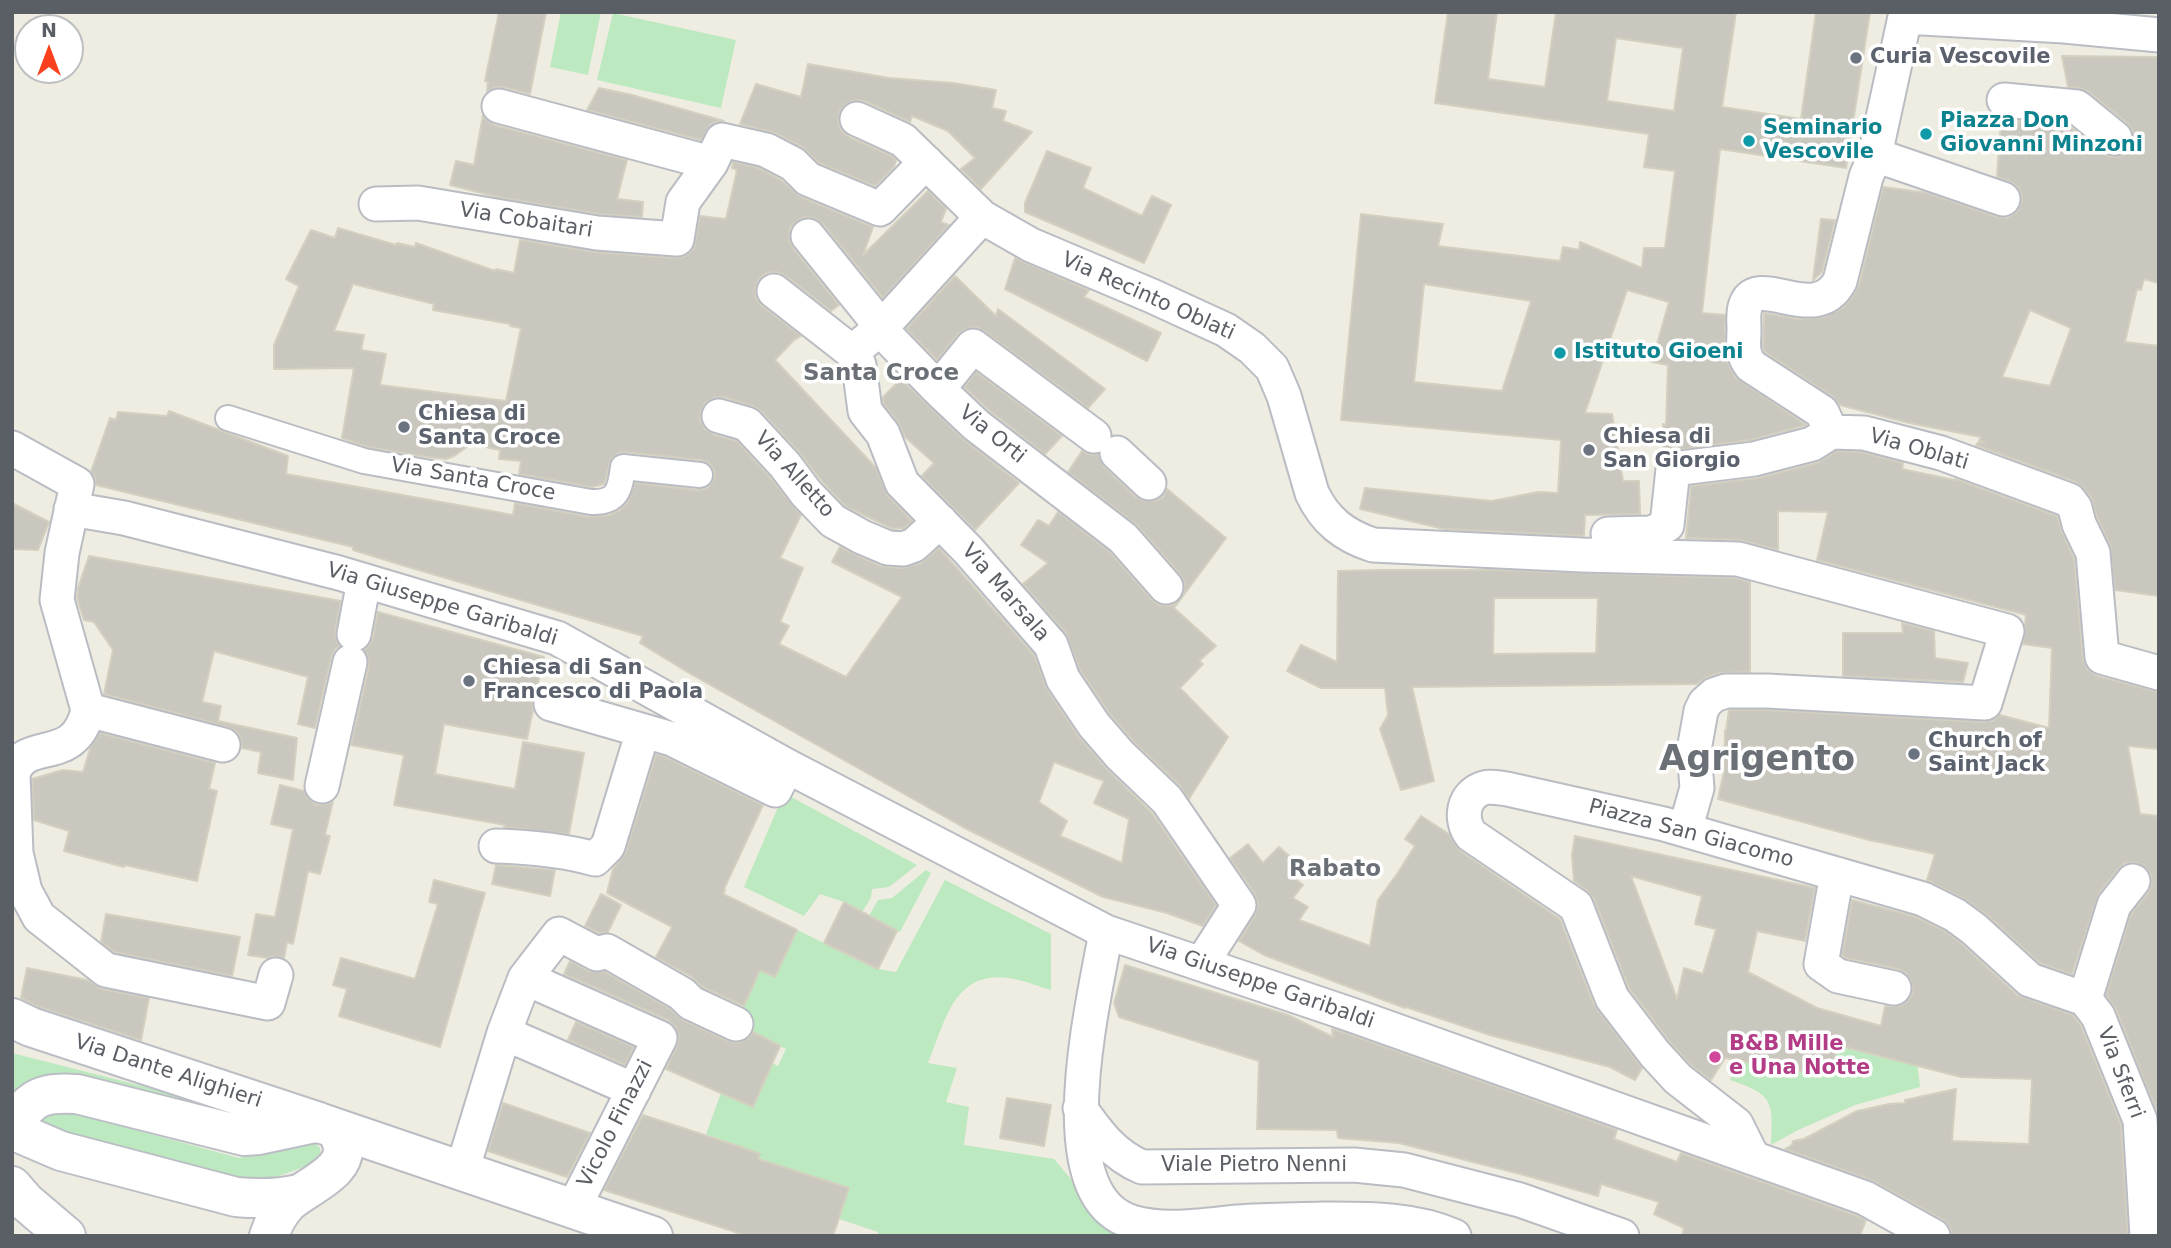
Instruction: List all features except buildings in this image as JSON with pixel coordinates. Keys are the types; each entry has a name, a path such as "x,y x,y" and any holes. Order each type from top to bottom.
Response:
{"main road":[{"name":"Via Dante Alighieri","path":"12,1018 31,1027 388,1147"},
{"path":"12,1124 29,1103 44,1096 61,1093 77,1094 244,1136 315,1123 324,1124 338,1134 343,1150 338,1166 331,1172"},
{"path":"12,1130 61,1152 236,1197 282,1198 299,1194"},
{"path":"269,1236 274,1222 286,1204 299,1194 362,1155 388,1147 653,1236"},
{"path":"12,1186 26,1202 66,1236"}],"street":[{"path":"1831,432 1822,412 1751,366 1744,356 1744,310 1750,298 1758,293 1813,301 1830,295 1836,289 1843,273 1871,166 1905,17 2064,26 2159,35"},
{"path":"2004,100 2077,107 2115,138"},
{"path":"499,106 711,163 722,140 766,150 793,164 808,179 880,208 925,162"},
{"name":"Via Recinto Oblati","path":"857,119 925,162 982,217 1031,245 1226,330 1252,348 1272,368 1284,396 1312,494 1318,505 1333,524 1357,540 1373,545 1738,559 2007,631 1985,703 1767,691 1726,691 1714,695 1701,711 1694,750 1697,788 1685,830"},
{"name":"Via Cobaitari","path":"376,204 418,203 597,233 677,239 683,202 711,163"},
{"path":"1871,166 2003,199"},
{"path":"774,291 852,352 880,329 982,217"},
{"name":"Via Orti","path":"808,236 872,314 880,329 938,389 976,425 1124,538 1166,587"},
{"path":"938,389 973,346 1106,445 1149,483"},
{"name":"Via Marsala","path":"852,352 859,365 865,411 883,434 902,483 940,521 1051,645 1063,679 1094,725 1120,755 1167,800 1239,905 1202,963"},
{"name":"Via Alletto","path":"719,416 747,424 833,521 862,537 888,548 904,549 915,545 940,521"},
{"name":"Via Santa Croce","path":"228,418 364,461 591,502 601,502 617,494 621,487 623,467 700,475"},
{"name":"Via Oblati","path":"1582,555 1603,534 1652,533 1667,525 1673,469 1754,459 1812,444 1831,432 1864,433 1941,453 2069,500 2075,508 2079,524 2093,554 2102,657 2159,673"},
{"name":"Via Giuseppe Garibaldi","path":"12,448 74,497 124,518 339,573 557,638 787,766 1106,932 1202,963 1865,1198 1933,1236"},
{"path":"74,497 62,553 57,600 88,710 80,731 64,746 22,757 15,765 13,774 16,853 26,891 39,917 106,970 268,1003 275,975"},
{"path":"322,786 364,581"},
{"path":"551,705 672,739 775,790 787,766"},
{"path":"88,710 223,746"},
{"path":"496,846 524,846 572,852 595,859 608,846 643,731"},
{"name":"Piazza San Giacomo","path":"1753,1158 1736,1124 1678,1079 1612,998 1576,906 1471,835 1464,824 1465,807 1474,793 1480,789 1495,787 1551,798 1685,830 1923,899 1955,915 1974,929 2030,980 2085,999"},
{"path":"1837,874 1821,964 1838,976 1894,988"},
{"path":"2085,999 2114,905 2133,881"},
{"path":"1106,932 1089,1030 1080,1108 1083,1152 1093,1187 1104,1205 1118,1217 1160,1226 1266,1220 1382,1220 1439,1229 1454,1236"},
{"path":"462,1171 504,1033 525,978 559,934 597,954 607,951 682,994 691,1003 736,1024"},
{"name":"Vicolo Finazzi","path":"525,978 660,1038 573,1209"},
{"name":"Via Sferri","path":"2085,999 2098,1016 2140,1120 2147,1236"},
{"path":"504,1033 634,1090"},
{"name":"Viale Pietro Nenni","path":"1080,1108 1100,1137 1128,1161 1142,1167 1354,1165 1404,1170 1520,1200 1622,1236"}],"green space":[{"path":"561,12 601,12 588,75 550,67"},
{"path":"613,13 736,40 721,108 597,80"},
{"path":"784,793 917,865 889,887 872,889 871,898 862,912 844,902 820,894 804,916 744,887"},
{"path":"926,870 931,873 900,932 869,916 878,900 892,898"},
{"path":"945,880 1051,934 1051,990 1009,978 990,978 975,982 963,991 946,1016 928,1063 957,1068 946,1102 969,1107 964,1145 1054,1159 1104,1218 1142,1236 878,1236 878,1232 839,1219 849,1188 797,1171 751,1184 760,1154 738,1146 725,1149 727,1142 706,1134 721,1093 754,1107 764,1083 737,1068 746,1051 778,1066 786,1049 741,1027 739,1015 760,970 775,977 797,930 878,969 896,972"},
{"path":"1837,1045 1889,1059 1917,1062 1920,1087 1855,1105 1771,1145 1772,1118 1768,1102 1755,1090 1730,1080 1738,1059 1810,1072"},
{"path":"12,1053 229,1108 235,1113 12,1103"},
{"path":"62,1110 239,1158 311,1144 320,1148 321,1156 308,1165 279,1176 238,1180 62,1133 38,1124 36,1117"}],"place":[{"name":"Curia Vescovile","path":"1856,58"},
{"name":"Piazza Don Giovanni Minzoni","path":"1926,134"},
{"name":"Seminario Vescovile","path":"1749,141"},
{"name":"Istituto Gioeni","path":"1560,353"},
{"name":"Chiesa di Santa Croce","path":"404,427"},
{"name":"Chiesa di San Giorgio","path":"1589,450"},
{"name":"Chiesa di San Francesco di Paola","path":"469,681"},
{"name":"Church of Saint Jack","path":"1914,754"},
{"name":"B&B Mille e Una Notte","path":"1715,1057"}],"district":[{"name":"Santa Croce","path":"881,374"},
{"name":"Agrigento","path":"1757,761"},
{"name":"Rabato","path":"1335,870"}]}
